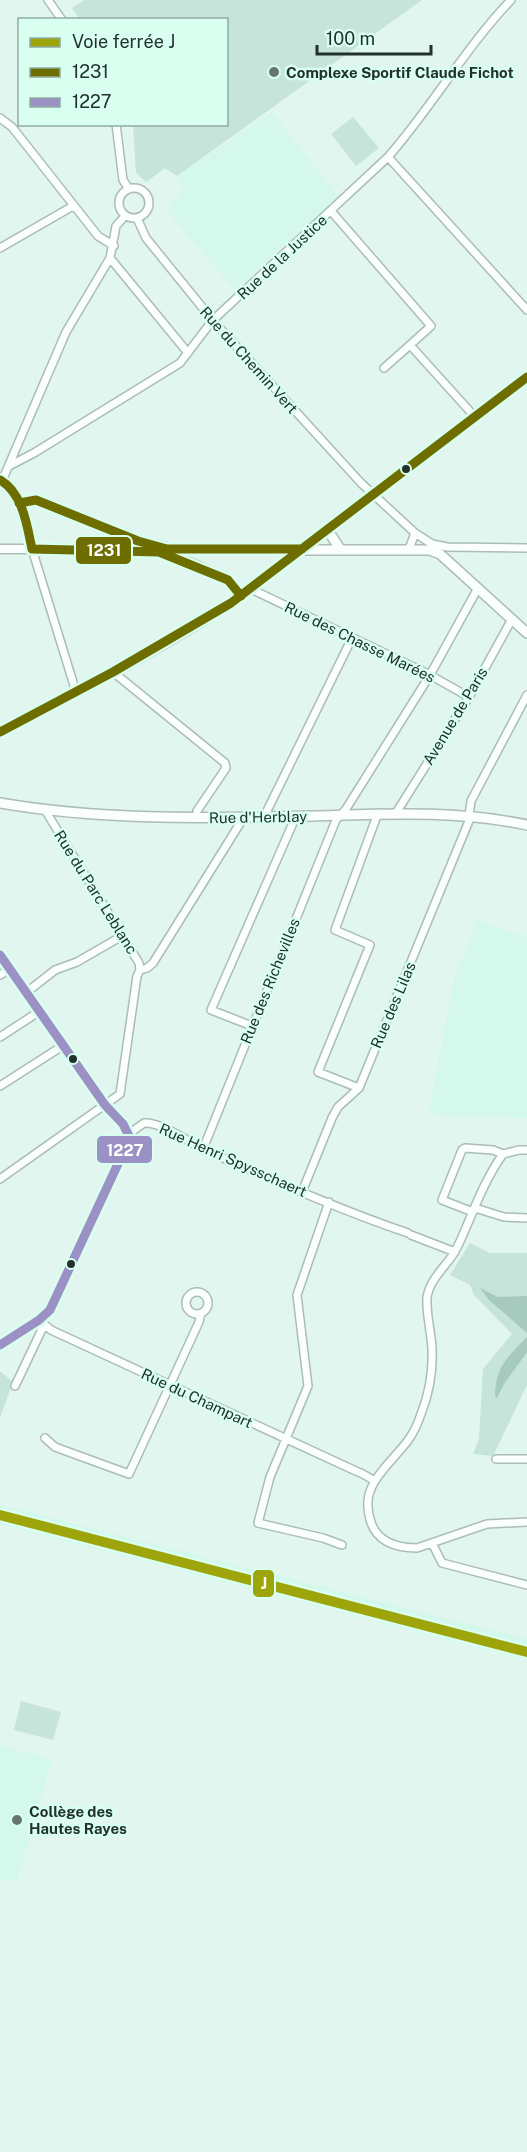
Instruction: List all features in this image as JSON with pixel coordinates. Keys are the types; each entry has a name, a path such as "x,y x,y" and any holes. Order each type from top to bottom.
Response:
{"main road":[{"path":"1,481 14,491 32,549 137,546 188,550 430,550 440,554 527,633"},
{"path":"19,503 36,500 137,546"},
{"path":"327,529 340,549"},
{"path":"158,549 228,580 241,596"},
{"path":"0,732 113,672 209,617 241,596 302,549"},
{"path":"188,550 190,559 195,565"},
{"name":"Rue d'Herblay","path":"0,802 45,810 114,816 197,818 396,813 470,816 522,824"}],"street":[{"path":"48,0 61,18"},
{"name":"Rue de la Justice","path":"9,466 180,363 212,321 388,157 414,128 489,23 511,0"},
{"path":"0,118 12,127 98,236 114,246"},
{"path":"116,126 123,180 129,189"},
{"path":"388,157 527,310"},
{"path":"139,188 149,199 150,204 146,213 137,218 125,216 119,204 121,195 129,189 139,188"},
{"path":"0,248 73,206"},
{"path":"331,211 431,326 384,368"},
{"path":"1,481 66,332 110,258 116,226 125,216"},
{"name":"Rue du Chemin Vert","path":"137,218 146,238 212,321 372,493 415,532 432,544 457,548 527,548"},
{"path":"110,258 188,353"},
{"path":"410,345 475,417"},
{"path":"302,549 372,493 527,377"},
{"path":"16,447 27,457"},
{"path":"409,549 415,532"},
{"path":"0,549 32,549 76,692"},
{"name":"Rue des Chasse Marées","path":"254,586 469,696"},
{"name":"Rue des Richevilles","path":"203,1149 336,820 430,675 478,588"},
{"name":"Avenue de Paris","path":"396,813 469,696 512,619"},
{"path":"264,817 352,638"},
{"path":"113,672 225,763 226,768 197,811 197,818"},
{"name":"Rue des Lilas","path":"304,1187 338,1107 359,1088 470,816 471,801 527,696"},
{"name":"Rue du Parc Leblanc","path":"45,810 141,969 153,963 244,817"},
{"path":"359,1088 318,1072 370,945 335,930 378,813"},
{"path":"252,1026 212,1010 296,816"},
{"path":"27,992 55,970 77,962 122,936"},
{"path":"0,955 105,1105 130,1132 128,1143 50,1310 42,1322 15,1386"},
{"path":"0,975 9,969"},
{"path":"0,1179 120,1094 137,976 141,969"},
{"path":"0,1037 40,1011"},
{"path":"0,1086 64,1045"},
{"name":"Rue Henri Spysschaert","path":"130,1132 144,1123 150,1123 203,1149 455,1252"},
{"path":"527,1150 503,1154 493,1150 465,1148 462,1150 442,1200 504,1217 527,1218"},
{"path":"503,1154 492,1171 455,1252 434,1279 427,1295 432,1348 427,1396 410,1437 375,1481 367,1504 369,1520 376,1532 394,1546 417,1548 487,1524 527,1522"},
{"path":"329,1202 297,1295 308,1386 270,1478 258,1523 323,1538 342,1545"},
{"path":"45,1438 55,1447 129,1474 199,1322 201,1313"},
{"path":"0,1345 42,1322"},
{"name":"Rue du Champart","path":"42,1322 51,1330 375,1481"},
{"path":"496,1459 527,1458"},
{"path":"432,1543 442,1563 527,1585"}],"shaded area":[{"name":"Complexe Sportif Claude Fichot","path":"84,0 422,0 177,176 165,168 146,182 136,173 133,126 228,126 228,18 79,18 72,8"},
{"path":"272,112 338,196 235,290 167,211 183,188 177,176"},
{"path":"353,117 379,148 356,166 331,134"},
{"path":"478,920 527,938 527,1118 428,1115 454,979"},
{"path":"470,1243 490,1253 527,1253 527,1385 493,1456 473,1454 479,1439 483,1369 512,1334 474,1295 470,1285 450,1275"},
{"path":"480,1288 498,1297 527,1296 527,1333 489,1300"},
{"path":"527,1337 527,1352 497,1398 495,1396 496,1386 500,1370"},
{"path":"0,1371 13,1382 0,1418"},
{"path":"0,1505 527,1639 527,1660 0,1524"},
{"path":"21,1701 61,1712 53,1740 14,1730"},
{"name":"Collège des Hautes Rayes","path":"0,1745 52,1760 17,1880 0,1880"}],"rail line":[{"name":"J","path":"0,1515 527,1652"}],"transit line":[{"name":"1231","path":"0,732 113,672 231,603 527,377"},
{"name":"1231","path":"0,480 8,486 19,501 32,549 159,552 228,580 241,596"},
{"name":"1231","path":"19,503 36,500 138,541 167,549 302,549"},
{"name":"1227","path":"0,955 105,1105 123,1124 130,1138 50,1310 39,1320 0,1345"}],"place":[{"name":"Complexe Sportif Claude Fichot","path":"274,72"},
{"name":"Collège des Hautes Rayes","path":"17,1820"}]}
